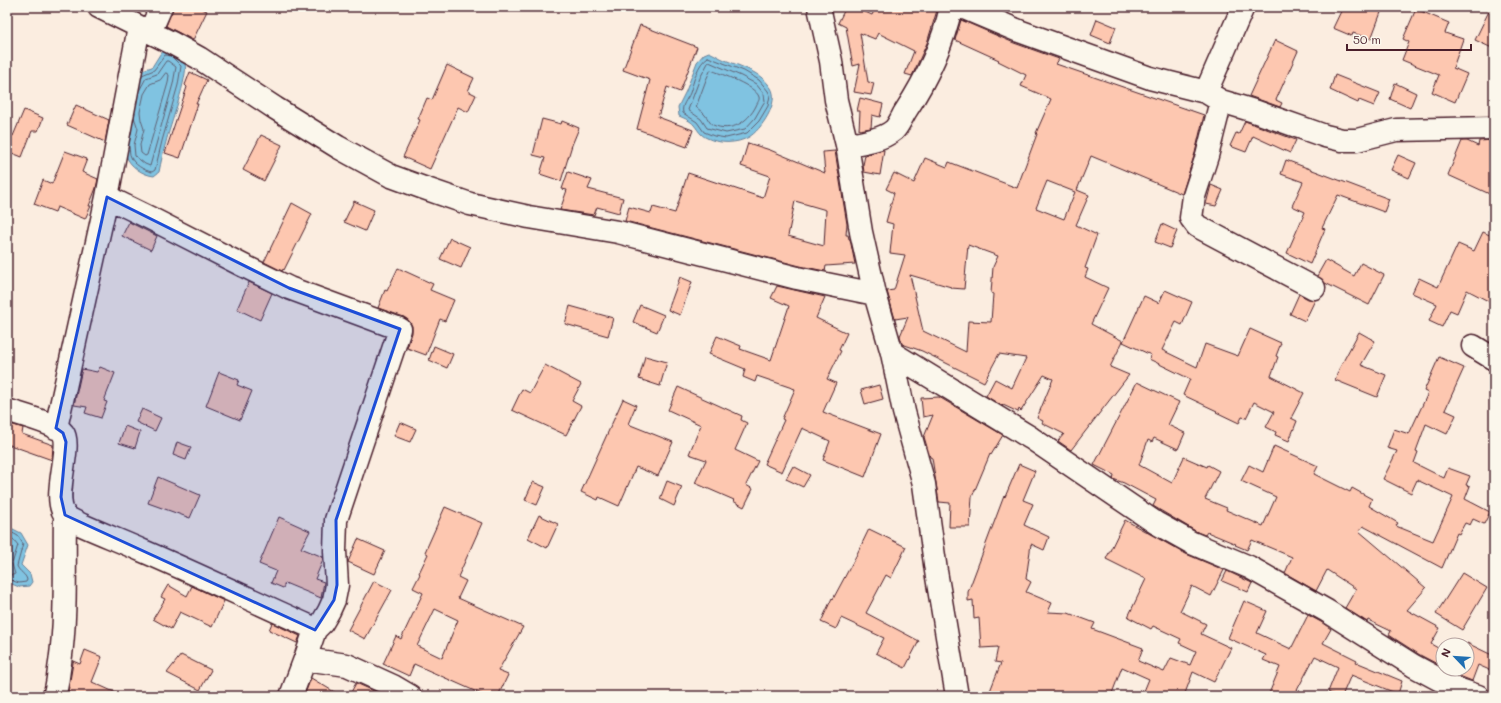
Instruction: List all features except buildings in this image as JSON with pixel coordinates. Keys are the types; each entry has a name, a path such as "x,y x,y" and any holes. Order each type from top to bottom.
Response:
{"street":[{"path":"99,7 199,58 338,147 391,176 470,204 529,217 618,232 797,278 875,294"},
{"path":"56,428 144,29 161,7"},
{"path":"819,7 831,61 836,100 847,145 861,232 875,294 892,353 904,412 924,484 936,570 957,696"},
{"path":"847,145 870,142 894,130 926,77 948,22 951,7"},
{"path":"962,7 1019,31 1150,78 1213,96 1325,136 1342,140 1357,140 1396,130 1494,128"},
{"path":"1243,7 1213,96 1207,156 1194,196 1191,218 1197,226 1314,288"},
{"path":"107,197 289,288 400,329 336,520 335,551 337,585 334,600 322,623 315,630 291,696"},
{"path":"1473,346 1494,359"},
{"path":"892,353 1032,438 1156,524 1192,542 1249,567 1327,611 1414,666 1458,688 1478,696"},
{"path":"7,410 56,428 63,433 66,442 61,481 62,507 65,515 65,598 63,640 54,696"},
{"path":"65,515 87,527 181,567 315,630"},
{"path":"305,658 347,665 393,686 410,696"}],"highlighted area":[{"path":"107,197 289,288 400,329 336,520 337,585 334,600 315,630 65,515 61,497 66,442 63,433 56,428"}],"water":[{"path":"162,51 171,53 181,59 185,64 185,70 182,90 165,146 159,172 154,176 145,174 133,166 126,155 142,70 152,67"},
{"path":"709,52 757,74 767,82 771,88 773,101 768,115 759,128 749,137 734,142 712,140 703,136 691,122 679,116 678,107 697,62 704,54"},
{"path":"7,526 21,533 28,545 21,565 30,574 32,582 29,586 19,587 7,582"}]}
